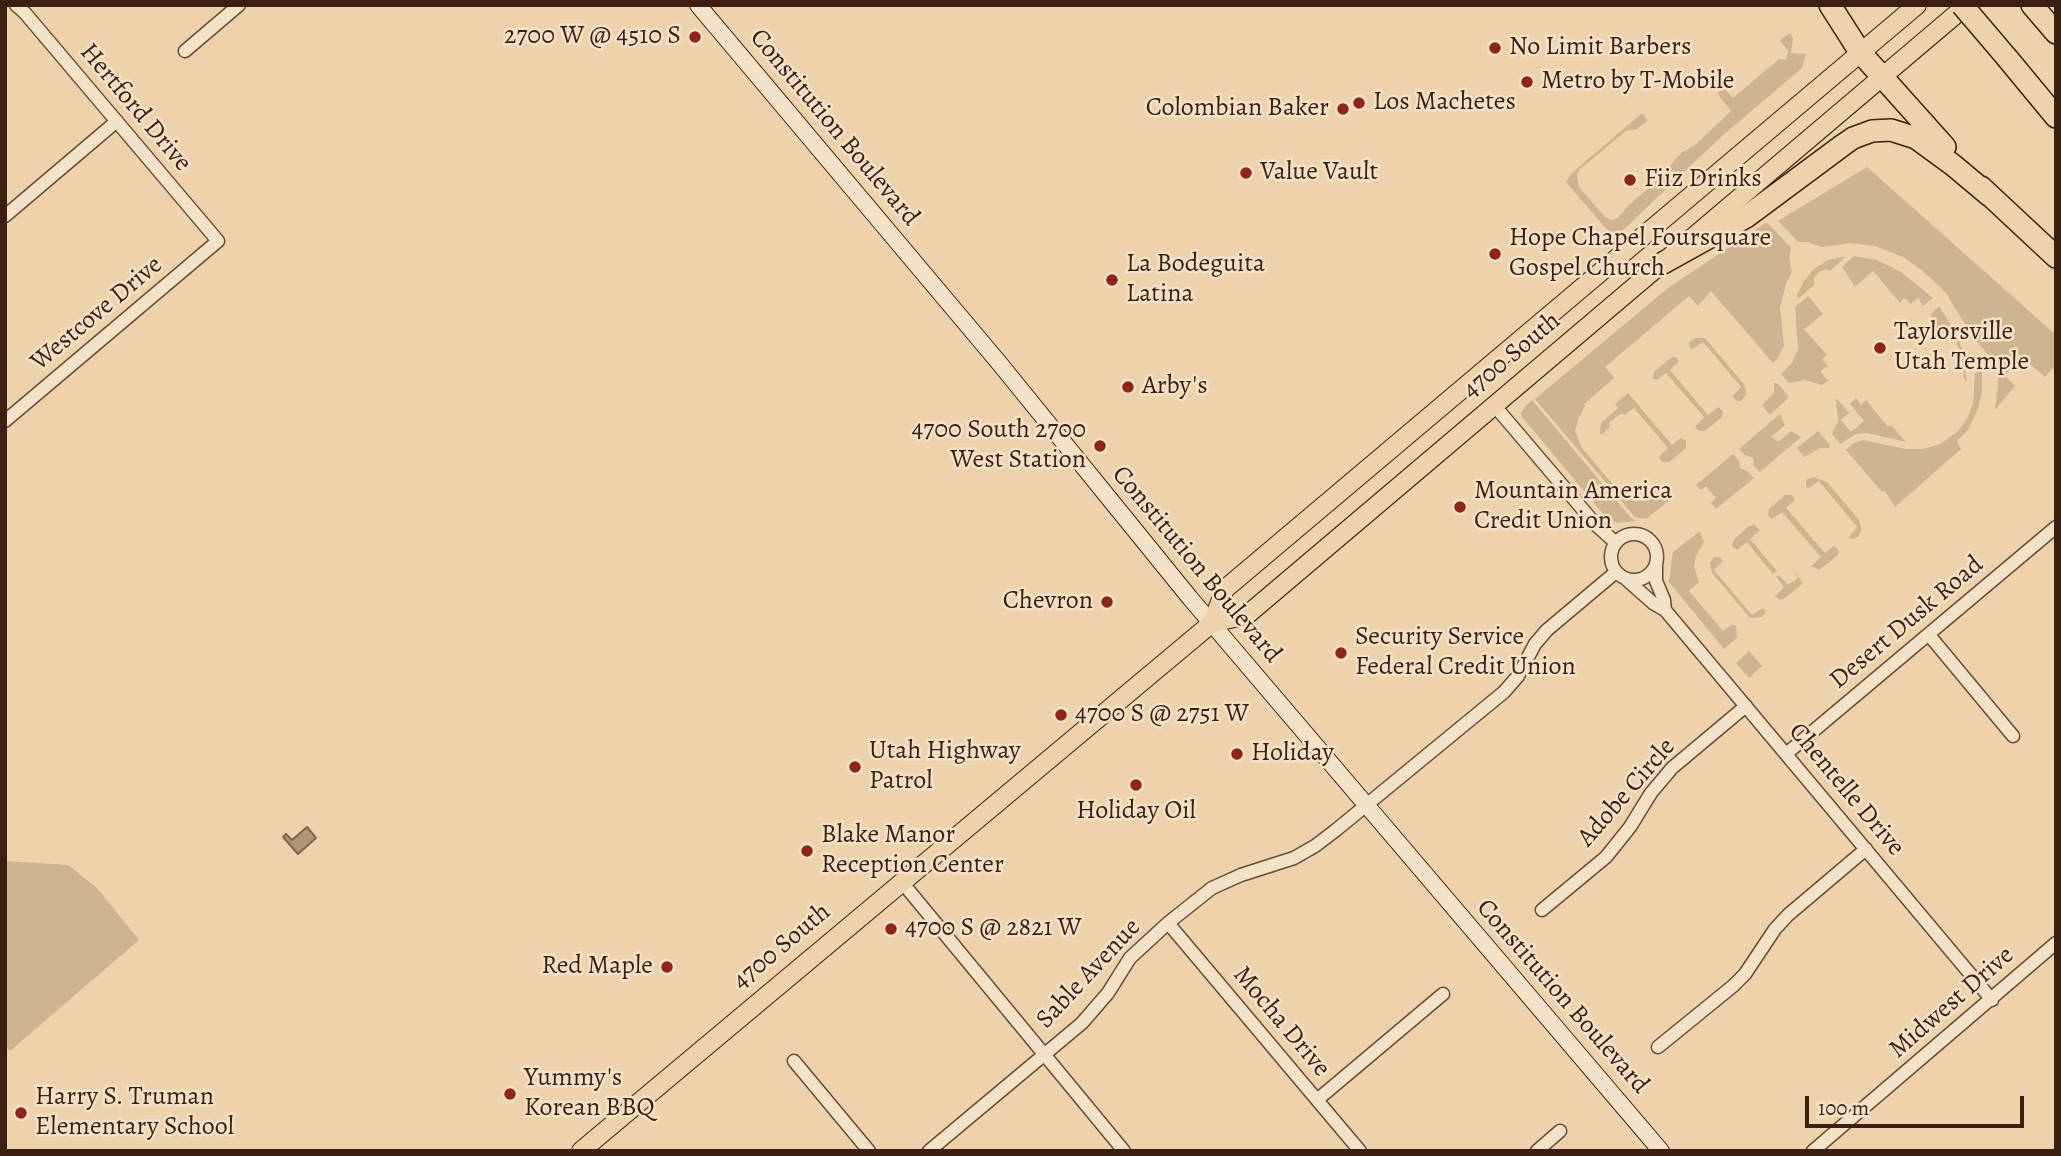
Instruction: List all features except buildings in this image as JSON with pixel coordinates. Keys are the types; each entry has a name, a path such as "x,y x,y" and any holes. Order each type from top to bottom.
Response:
{"highway":[{"path":"1830,5 1860,52 1990,196"},
{"path":"1962,5 2056,117"},
{"path":"2032,5 2052,29"},
{"path":"1663,263 1738,222 1853,138 1872,131 1891,130 1916,138 1953,164 2056,257"}],"main road":[{"name":"Constitution Boulevard","path":"698,5 930,280 1212,623 1661,1151"},
{"name":"4700 South","path":"1212,623 1225,590 1917,5"},
{"name":"4700 South","path":"582,1151 1212,623 1247,615 1967,5"}],"street":[{"name":"Hertford Drive","path":"16,5 218,241"},
{"path":"185,51 230,8"},
{"path":"5,216 117,121"},
{"name":"Westcove Drive","path":"5,421 218,241"},
{"path":"1494,405 1595,525 1616,543 1611,561 1622,576 1641,579 1656,566"},
{"name":"Desert Dusk Road","path":"1786,754 2056,527"},
{"name":"Chentelle Drive","path":"1616,543 1631,534 1648,538 1655,547 1656,581 1665,610"},
{"name":"Chentelle Drive","path":"1622,576 1665,610 1992,1000"},
{"name":"Sable Avenue","path":"929,1151 1082,1023 1108,993 1129,958 1168,923 1212,888 1241,875 1294,858 1315,846 1504,692 1518,677 1535,644 1547,630 1622,576"},
{"path":"1929,635 2013,736"},
{"name":"Adobe Circle","path":"1542,910 1606,857 1672,768 1746,706"},
{"path":"1658,1047 1745,974 1775,929 1866,849"},
{"path":"901,881 1124,1151"},
{"name":"Mocha Drive","path":"1168,923 1360,1151"},
{"name":"Midwest Drive","path":"1813,1151 2056,943"},
{"path":"1317,1100 1443,994"},
{"path":"794,1061 869,1151"},
{"path":"1536,1151 1560,1131"}],"shaded area":[{"path":"1790,33 1793,38 1791,53 1806,54 1802,68 1722,136 1621,232 1609,232 1566,182 1572,173 1644,114 1647,121 1637,129 1626,131 1580,169 1577,175 1579,187 1605,217 1612,220 1618,218 1658,180 1681,153 1695,145 1731,111 1717,93 1724,88 1733,98 1779,59 1786,60 1788,51 1780,40"},
{"path":"1867,167 2056,335 2056,365 2045,377 2015,351 2008,360 2014,365 2005,376 2015,386 1995,410 1997,365 1973,337 1946,293 1923,271 1903,257 1875,246 1850,243 1822,247 1798,242 1778,221"},
{"path":"1767,222 1791,248 1789,258 1792,272 1780,308 1784,346 1773,363 1711,291 1698,306 1689,296 1605,367 1614,378 1584,404 1575,431 1582,448 1622,495 1637,501 1648,500 1660,494 1671,499 1646,519 1635,517 1535,399 1668,288"},
{"path":"1846,256 1830,271 1826,269 1819,272 1814,278 1814,285 1799,298 1796,297 1814,269 1828,260"},
{"path":"1854,256 1877,260 1901,272 1933,298 1923,306 1918,298 1911,304 1905,298 1901,304 1873,271 1855,287 1842,267"},
{"path":"1808,296 1823,314 1804,329 1827,355 1822,359 1828,366 1820,371 1828,381 1822,385 1805,380 1789,383 1781,374 1792,363 1798,349 1795,307"},
{"path":"1939,306 1962,348 1967,382 1964,379 1960,351 1950,327 1932,341 1929,337 1936,333 1930,327 1937,321 1930,315"},
{"path":"1695,338 1705,338 1744,384 1746,394 1741,401 1732,397 1741,387 1703,342 1693,349 1690,348 1689,343"},
{"path":"1672,357 1679,361 1670,370 1708,415 1718,407 1723,411 1722,417 1705,431 1699,431 1695,427 1704,417 1666,373 1656,380 1653,378 1654,372"},
{"path":"1982,371 1982,392 1978,409 1968,430 1957,441 1961,449 1895,507 1885,491 1882,492 1846,450 1863,440 1906,449 1923,449 1940,444 1957,432 1967,419 1973,404 1975,373"},
{"path":"1774,383 1789,397 1770,415 1762,405 1774,393"},
{"path":"1628,393 1672,445 1681,438 1686,441 1686,448 1669,462 1662,462 1659,457 1668,448 1634,408 1609,423 1610,427 1601,435 1601,423 1618,408 1615,404"},
{"path":"1856,398 1861,405 1866,400 1888,427 1891,425 1906,442 1867,433 1856,434 1840,444 1832,434 1838,421 1836,400 1849,413 1841,420 1851,432 1864,421 1850,404"},
{"path":"1532,400 1636,521 1617,523 1605,516 1522,417 1521,413"},
{"path":"1780,414 1785,425 1771,437 1778,442 1791,431 1801,437 1760,472 1754,466 1753,458 1739,449"},
{"path":"1818,431 1830,445 1829,448 1820,448 1804,457 1797,448"},
{"path":"1733,454 1739,461 1740,468 1754,478 1716,509 1711,503 1716,498 1706,486 1701,490 1696,485"},
{"path":"1813,477 1827,482 1859,520 1862,529 1858,537 1849,537 1857,527 1819,481 1809,488 1806,487 1806,480"},
{"path":"1785,495 1792,495 1795,500 1786,508 1825,553 1834,546 1839,550 1837,556 1819,570 1811,566 1821,557 1782,512 1772,519 1768,516 1769,509"},
{"path":"1754,525 1760,530 1750,539 1777,571 1773,574 1747,542 1737,550 1732,546 1734,539"},
{"path":"1700,531 1704,542 1696,556 1694,567 1699,582 1689,591 1723,631 1732,624 1736,626 1737,638 1724,649 1669,582 1673,552"},
{"path":"1714,557 1720,557 1723,561 1714,570 1752,615 1763,608 1766,612 1762,617 1750,618 1712,573 1710,563"},
{"path":"1792,568 1803,583 1780,600 1775,596 1784,587 1776,577 1779,575 1788,585 1798,578"},
{"path":"1749,651 1762,666 1749,678 1736,663"},
{"path":"307,827 316,838 298,854 283,837 286,834 292,840"},
{"path":"5,861 68,865 97,888 139,940 10,1051 5,1046"}],"place":[{"name":"2700 W @ 4510 S","path":"695,37"},
{"name":"No Limit Barbers","path":"1495,48"},
{"name":"Metro by T-Mobile","path":"1527,82"},
{"name":"Los Machetes","path":"1359,103"},
{"name":"Colombian Baker","path":"1343,109"},
{"name":"Value Vault","path":"1246,173"},
{"name":"Fiiz Drinks","path":"1630,180"},
{"name":"Hope Chapel Foursquare Gospel Church","path":"1495,254"},
{"name":"La Bodeguita Latina","path":"1112,280"},
{"name":"Taylorsville Utah Temple","path":"1880,348"},
{"name":"Arby's","path":"1128,387"},
{"name":"4700 South 2700 West Station","path":"1100,446"},
{"name":"Mountain America Credit Union","path":"1460,507"},
{"name":"Chevron","path":"1107,602"},
{"name":"Security Service Federal Credit Union","path":"1341,653"},
{"name":"4700 S @ 2751 W","path":"1061,715"},
{"name":"Holiday","path":"1237,754"},
{"name":"Utah Highway Patrol","path":"855,767"},
{"name":"Holiday Oil","path":"1136,785"},
{"name":"Blake Manor Reception Center","path":"807,851"},
{"name":"4700 S @ 2821 W","path":"891,929"},
{"name":"Red Maple","path":"667,967"},
{"name":"Yummy's Korean BBQ","path":"510,1094"},
{"name":"Harry S. Truman Elementary School","path":"21,1113"}]}
